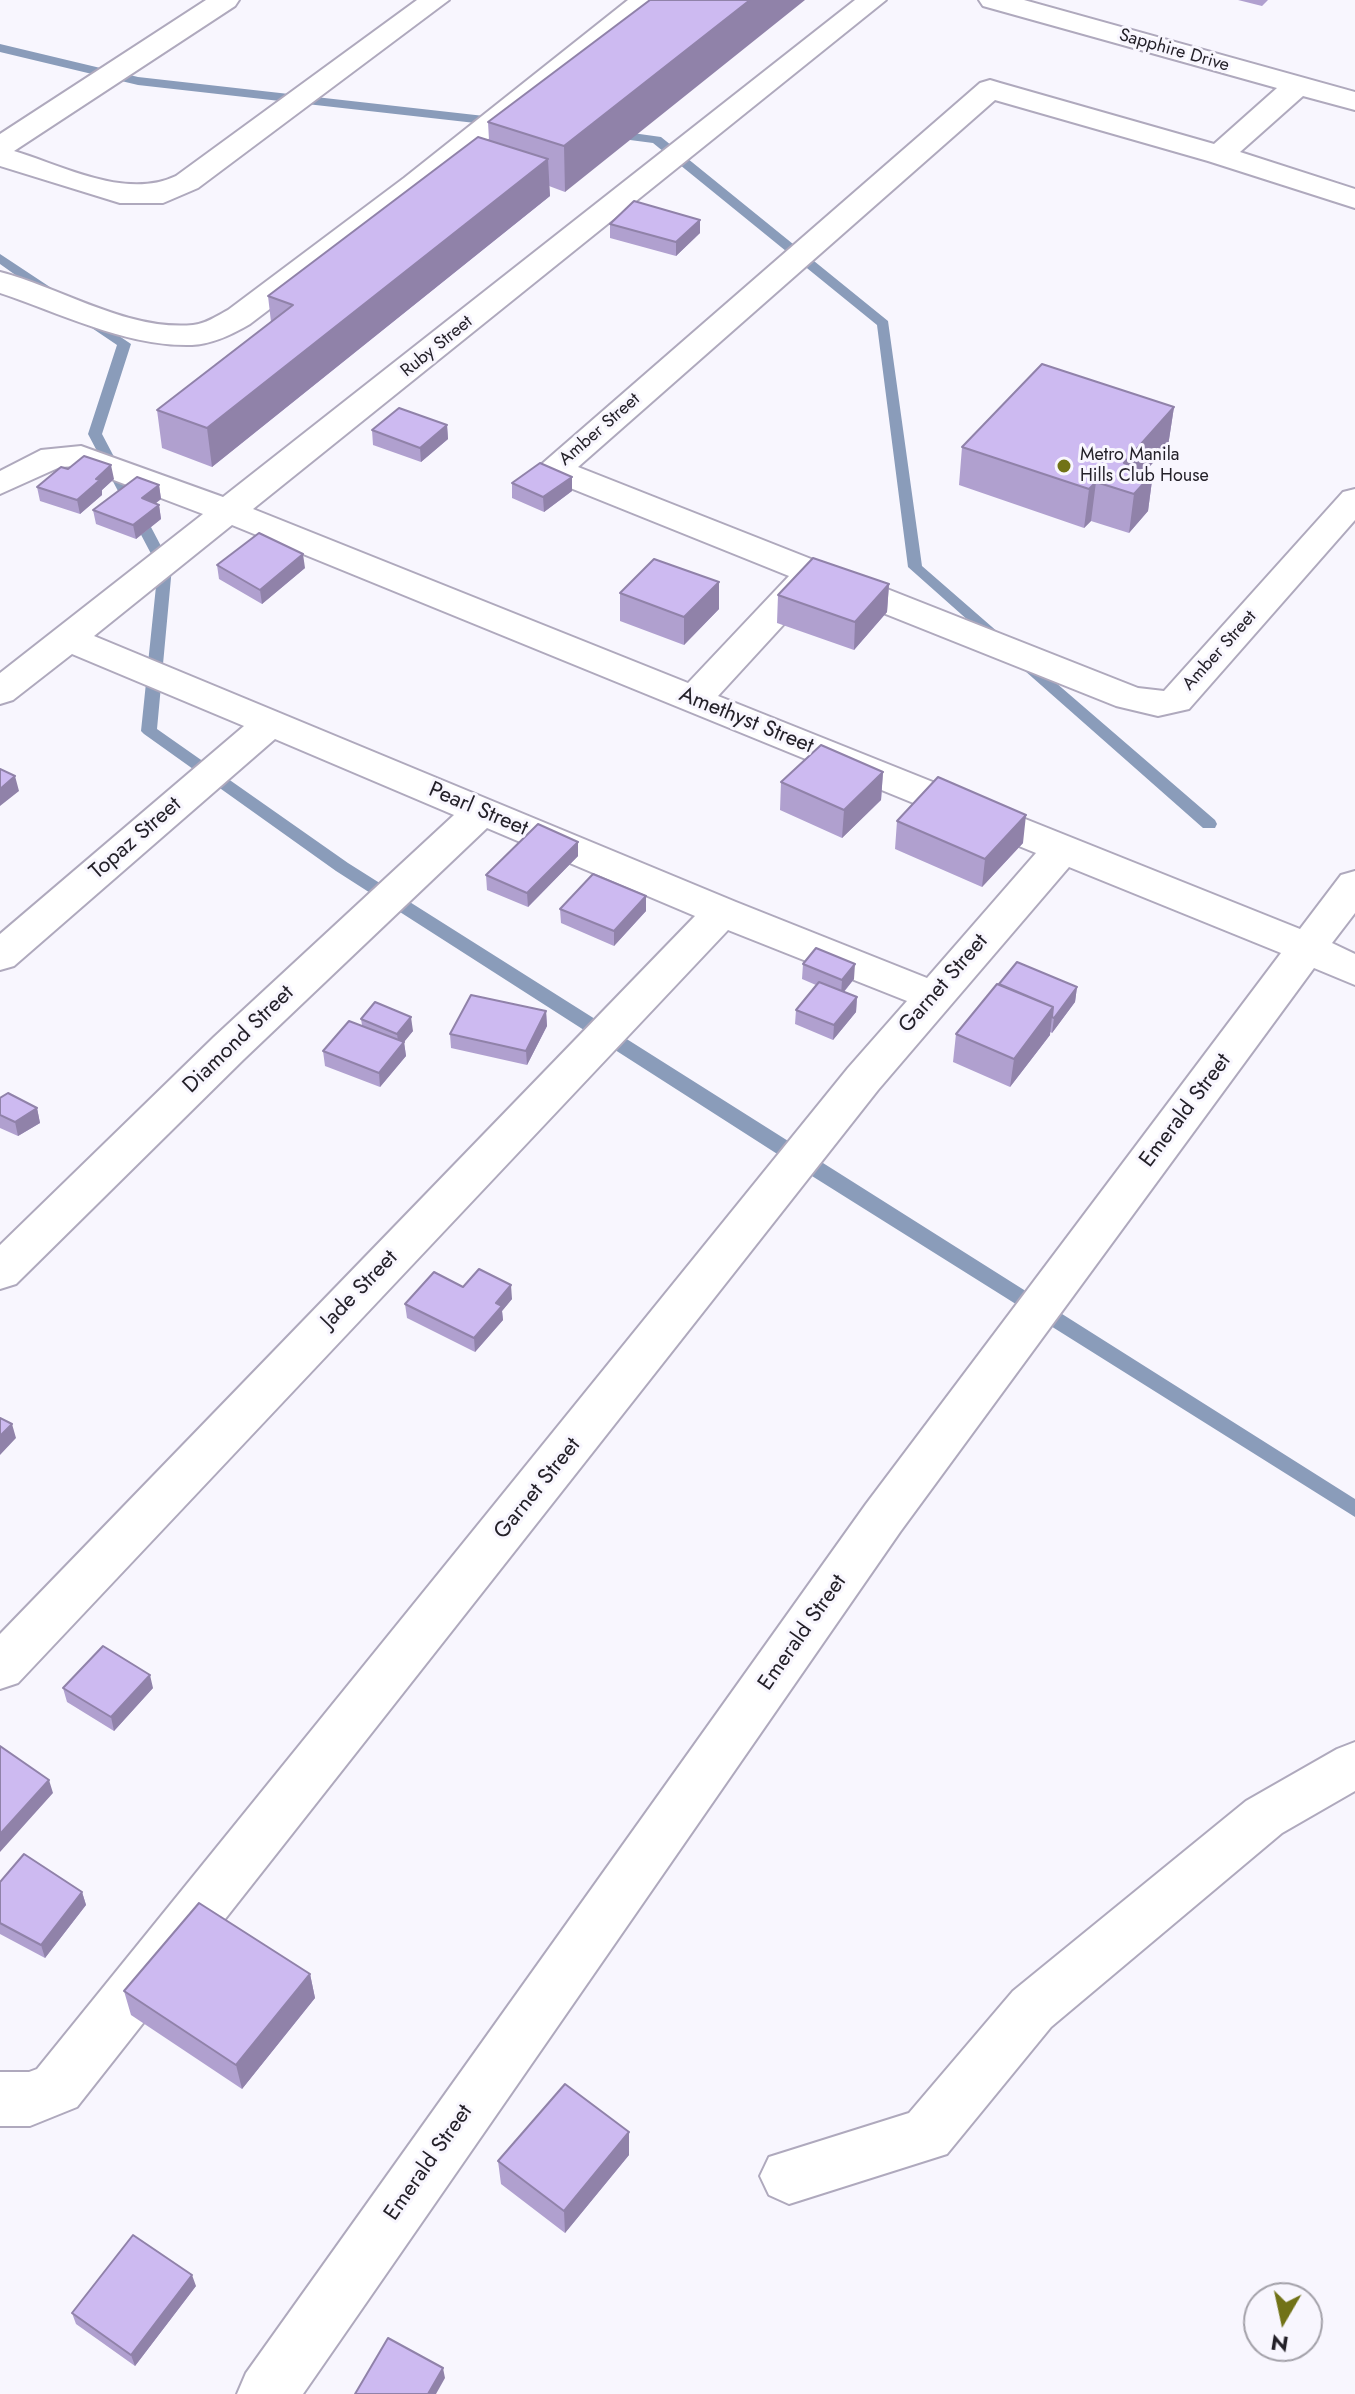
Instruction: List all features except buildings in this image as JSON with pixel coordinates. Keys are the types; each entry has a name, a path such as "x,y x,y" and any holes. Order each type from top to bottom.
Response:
{"street":[{"path":"0,147 225,0"},
{"path":"0,156 120,194 163,194 187,182 435,0"},
{"path":"0,282 156,333 195,335 218,328 239,317 415,184 645,0"},
{"name":"Ruby Street","path":"0,692 872,0"},
{"name":"Sapphire Drive","path":"993,0 1355,101"},
{"path":"1219,155 1297,86"},
{"name":"Amber Street","path":"1355,199 1219,155 990,89 555,470 810,574 1129,698 1158,704 1176,701 1355,499"},
{"path":"0,313 32,292"},
{"name":"Amethyst Street","path":"0,484 53,457 81,456 230,512 694,699 1307,948 1355,971"},
{"path":"694,699 810,574"},
{"name":"Pearl Street","path":"69,639 722,912 933,996"},
{"name":"Topaz Street","path":"0,956 272,722"},
{"name":"Diamond Street","path":"0,1272 229,1048 481,812"},
{"name":"Garnet Street","path":"0,2099 30,2099 57,2088 863,1079 1062,849"},
{"name":"Emerald Street","path":"267,2394 883,1518 1355,884"},
{"name":"Jade Street","path":"0,1668 722,912"},
{"path":"789,2176 927,2135 1032,2009 1264,1817 1355,1765"}],"waterway":[{"path":"0,48 138,81 502,122"},
{"path":"611,134 657,140 883,324 915,567 1002,643"},
{"path":"0,258 57,298"},
{"path":"85,317 124,344 95,434 165,567 149,731 342,867 1355,1509"},
{"path":"1021,660 1209,824"}],"place":[{"name":"Metro Manila Hills Club House","path":"1064,466"}]}
